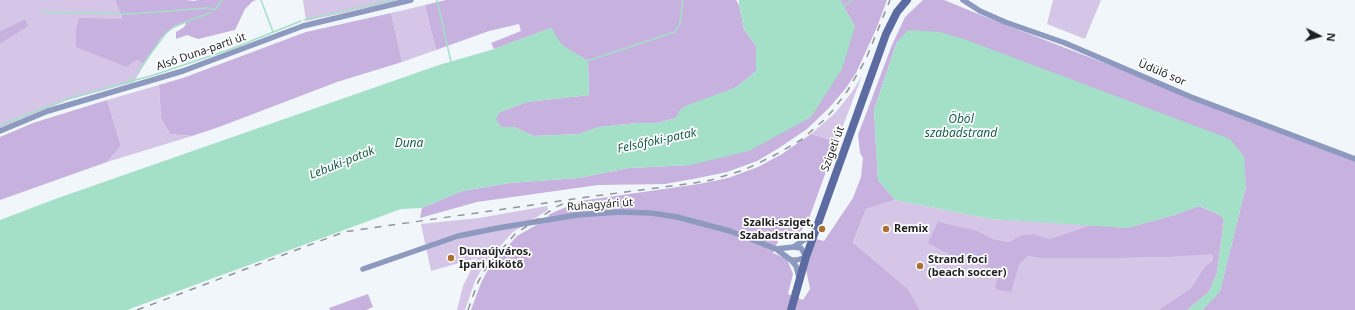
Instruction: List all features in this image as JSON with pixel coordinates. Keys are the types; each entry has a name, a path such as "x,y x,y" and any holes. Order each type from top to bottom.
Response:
{"street":[{"name":"Alsó Duna-parti út","path":"0,131 48,111 182,71 303,26 411,0"},
{"name":"Szigeti út","path":"791,310 799,277 886,34 897,12 907,0"},
{"name":"Üdülő sor","path":"963,0 980,11 1005,22 1065,43 1191,97 1355,159"},
{"name":"Ruhagyári út","path":"363,269 458,236 577,215 619,212 651,213 677,217 730,231 776,249 791,260 796,266 799,277"},
{"name":"Ruhagyári út","path":"776,249 793,247 814,234"},
{"path":"791,260 806,257 801,248 793,247"}],"shaded area":[{"path":"0,0 115,0 122,20 127,67 137,60 144,65 134,82 68,100 0,128 0,44 29,26 25,19 0,31"},
{"path":"115,0 257,0 253,1 245,9 235,30 198,39 187,35 176,39 176,32 183,28 186,24 185,23 171,29 161,38 144,65 137,60 127,67 76,47 76,30 79,18 122,19"},
{"path":"303,0 402,0 306,21"},
{"path":"446,0 736,0 739,5 744,29 756,46 756,71 737,87 681,109 676,118 657,123 638,123 599,127 579,134 534,136 514,127 501,127 495,119 500,112 527,102 589,95 588,61 561,45 551,28 494,49 491,43 521,31 519,24 489,31 436,50 425,5"},
{"path":"840,0 887,0 877,27 856,73 846,88 829,108 807,129 757,161 727,172 665,184 598,185 477,202 420,218 422,208 462,191 509,183 578,178 629,168 690,165 855,27"},
{"path":"923,0 944,0 1355,160 1355,310 1202,310 1220,291 1246,186 897,42 874,110 878,180 895,200 866,209 853,243 908,289 920,310 471,310 481,283 490,266 517,236 545,220 550,214 580,201 699,184 728,178 758,167 782,154 811,134 834,141 836,144 807,224 799,233 789,238 779,239 773,253 787,259 793,274 788,294 803,300 810,289 806,269 816,239 824,241 853,198 861,177 863,158 860,153 858,135 892,45 905,17"},
{"path":"1053,0 1101,0 1085,39 1047,24"},
{"path":"425,5 436,50 402,62 391,13"},
{"path":"391,13 402,62 337,82 192,136 170,134 161,118 159,85 183,78 306,32"},
{"path":"25,19 29,26 0,44 0,31"},
{"path":"862,76 836,144 834,141 811,134 835,113 852,92"},
{"path":"159,85 161,118 170,134 192,136 107,162 121,146 107,100"},
{"path":"107,100 121,146 107,162 0,200 0,137 33,123"},
{"path":"895,200 991,219 1091,225 1049,239 1034,234 1021,235 1009,242 993,239 978,231 970,230 958,259 1001,271 995,287 1011,291 1020,262 1028,256 1038,258 1120,258 1170,257 1212,253 1213,260 1205,266 1191,288 1158,310 920,310 908,289 853,244 866,209"},
{"path":"547,206 548,210 513,232 485,263 475,281 465,310 457,310 463,286 477,258 431,271 421,224 479,218"},
{"path":"1199,206 1220,215 1224,220 1217,273 1209,292 1187,310 1158,310 1191,288 1205,266 1213,260 1212,254 1120,258 1038,258 1028,256 1020,263 1011,292 998,290 995,287 1000,271 958,259 928,243 938,222 978,231 993,239 1009,242 1021,235 1034,234 1049,239 1091,225 1127,228 1174,215"},
{"path":"368,294 373,307 366,310 330,310 329,308"}],"water":[{"name":"Duna","path":"739,0 840,0 855,27 842,69 811,117 749,151 690,165 629,168 578,178 509,183 462,191 422,208 401,209 127,310 0,310 0,220 58,198 439,65 494,49 551,28 562,45 588,61 589,95 527,102 500,112 496,119 501,127 514,127 534,136 579,134 599,127 638,123 657,123 676,118 681,109 685,106 737,87 756,71 756,46 744,29"},
{"name":"Öböl szabadstrand","path":"908,30 940,32 964,39 1230,139 1244,156 1246,186 1220,292 1202,310 1187,310 1209,292 1217,273 1224,220 1220,215 1200,206 1127,228 991,219 895,200 878,180 874,110 897,42"}],"waterway":[{"path":"215,10 222,0"},
{"path":"261,0 273,32"},
{"path":"304,20 393,0"},
{"path":"437,0 451,62"},
{"name":"Lebuki-patak","path":"587,61 675,32 680,23 683,0"},
{"name":"Felsőfoki-patak","path":"843,7 852,0"},
{"path":"41,12 131,14 206,8 214,10"},
{"path":"137,72 166,33 175,26 210,13"},
{"path":"0,125 70,98 154,75 231,49 301,21"},
{"path":"128,82 133,76"}],"railway":[{"path":"137,310 344,232 694,183 711,180 744,170 801,140 833,110 848,90 866,59 890,0"},
{"path":"468,310 478,282 488,265 515,234 556,207 567,202"}],"place":[{"name":"Szalki-sziget, Szabadstrand","path":"822,229"},
{"name":"Remix","path":"886,229"},
{"name":"Dunaújváros, Ipari kikötő","path":"451,258"},
{"name":"Strand foci (beach soccer)","path":"920,266"}]}
